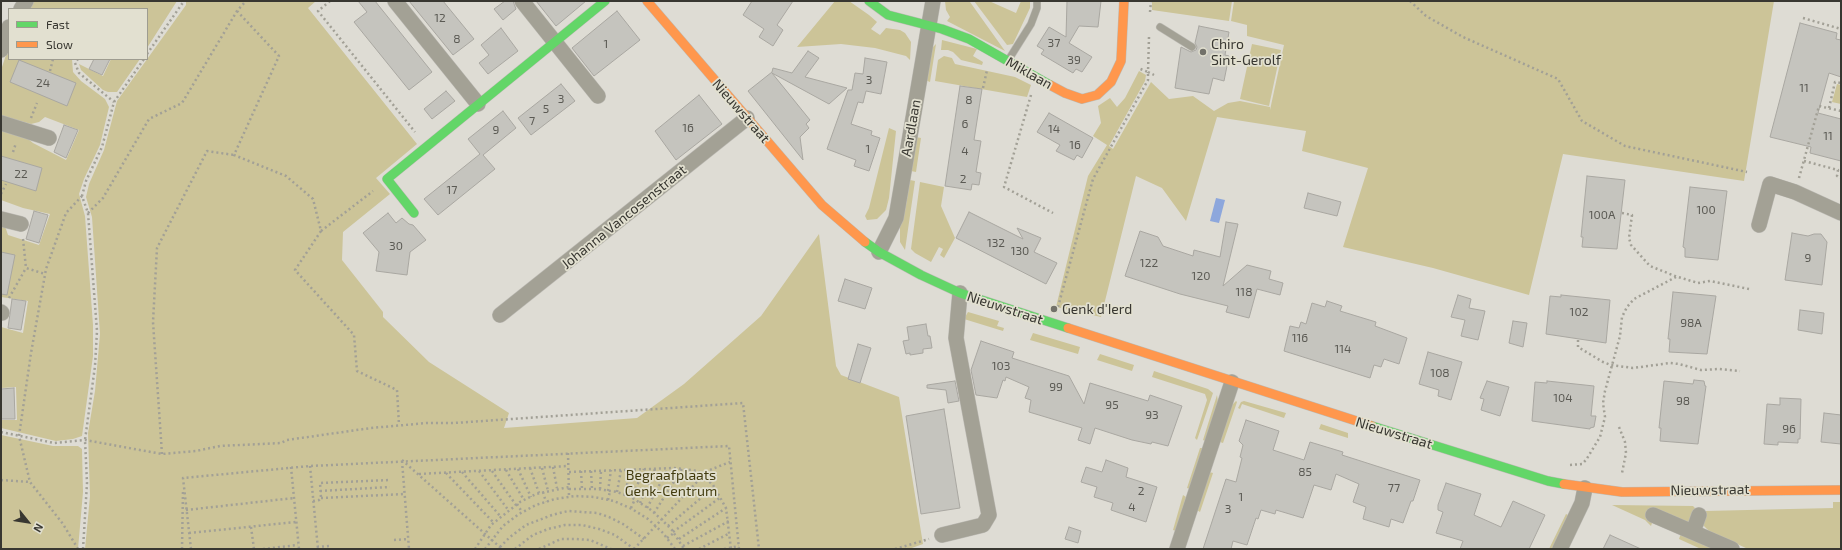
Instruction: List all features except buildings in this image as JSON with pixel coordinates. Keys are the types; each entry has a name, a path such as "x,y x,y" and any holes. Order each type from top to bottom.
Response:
{"street":[{"path":"395,1 478,104"},
{"path":"522,1 598,96"},
{"path":"414,213 387,179 605,1"},
{"name":"Nieuwstraat","path":"647,1 822,205 858,237 879,252 921,275 960,293 1232,382 1548,481 1585,488 1619,492 1841,490"},
{"name":"Miklaan","path":"869,1 888,15 928,25 969,39 1065,93 1082,99 1097,95 1110,82 1120,61 1123,43 1124,1"},
{"name":"Aardlaan","path":"879,252 896,218 933,1"},
{"path":"1,50 8,30"},
{"name":"Johanna Vancosenstraat","path":"500,315 747,118"},
{"path":"1,124 49,138"},
{"path":"1759,225 1770,184 1795,192 1841,213"},
{"path":"1,219 21,224"},
{"name":"Nieuwstraat","path":"942,535 983,524 989,516 956,338 960,293"},
{"path":"1177,549 1232,382"},
{"path":"1560,549 1582,503 1585,488"},
{"path":"1653,515 1732,549"},
{"path":"1693,532 1700,515"}],"lane":[{"path":"1008,61 1031,24 1037,8 1037,1"},
{"path":"1160,27 1192,47"}],"path":[{"path":"148,53 184,1"},
{"path":"88,213 103,198 149,119 182,103 237,12 246,1"},
{"path":"330,1 318,11 426,147"},
{"path":"1150,12 1151,1"},
{"path":"1410,1 1426,16 1463,37 1558,79 1582,121 1625,146 1747,172"},
{"path":"234,155 279,56 237,12"},
{"path":"1803,18 1841,28"},
{"path":"1057,312 1093,179 1148,80 1149,37"},
{"path":"50,72 53,60"},
{"path":"77,60 75,63 79,73 114,102"},
{"path":"78,549 63,524 30,482 19,436 31,353 45,274 66,213 82,196 86,181 102,147 114,102 143,60"},
{"path":"1132,66 1154,75"},
{"path":"983,88 987,69"},
{"path":"1829,108 1835,82 1841,83"},
{"path":"1032,92 1004,187 1053,213"},
{"path":"29,123 37,103"},
{"path":"1800,174 1819,106 1841,111"},
{"path":"162,454 153,322 157,248 208,151 234,155 286,176 313,199 321,232"},
{"path":"1804,161 1838,170 1837,176 1841,178"},
{"path":"387,179 321,232 295,270 354,335 357,371 397,390 399,425"},
{"path":"1,194 6,184"},
{"path":"82,196 88,213 97,331 96,366 84,440 87,483 83,549"},
{"path":"1622,213 1632,215 1629,238 1631,245 1650,266 1676,277 1698,283 1710,281 1749,289"},
{"path":"9,298 26,268 23,238"},
{"path":"26,268 45,274"},
{"path":"1565,464 1582,464 1589,456 1600,437 1605,418 1603,403 1611,365 1620,336 1622,317 1627,307 1634,299 1676,277"},
{"path":"1578,340 1578,347 1611,365 1633,368 1670,363 1701,370 1719,369 1740,371"},
{"path":"1,432 54,443 84,440 162,454 196,451 220,446 281,443 287,440 399,425 427,423 454,424 743,403 759,549"},
{"path":"1618,427 1625,442 1626,453 1619,492"},
{"path":"183,478 291,467 402,460 728,446 739,547 724,549"},
{"path":"568,453 569,497"},
{"path":"402,460 501,548 510,536 526,525 552,515 568,511 598,513 609,517 623,524 644,539"},
{"path":"402,460 409,549"},
{"path":"515,549 533,535 548,529 565,525 582,525 615,535 634,549 707,471 730,462"},
{"path":"310,466 317,548 329,546"},
{"path":"419,474 568,466"},
{"path":"291,467 299,549"},
{"path":"553,467 556,488"},
{"path":"530,468 539,494"},
{"path":"542,468 548,490"},
{"path":"568,472 668,468 698,471 714,486 726,508 729,521 731,548"},
{"path":"647,508 668,468"},
{"path":"518,469 531,497"},
{"path":"630,508 644,469"},
{"path":"640,503 655,469"},
{"path":"654,513 682,469"},
{"path":"492,470 522,512"},
{"path":"506,470 524,500"},
{"path":"608,500 611,470"},
{"path":"617,492 621,470"},
{"path":"625,495 630,470"},
{"path":"479,471 509,511"},
{"path":"581,471 582,489"},
{"path":"591,471 592,489"},
{"path":"600,490 601,471"},
{"path":"462,472 501,517"},
{"path":"445,473 494,523"},
{"path":"183,478 191,549"},
{"path":"182,549 183,478"},
{"path":"1,480 30,482"},
{"path":"321,498 320,483 390,480"},
{"path":"668,526 714,486"},
{"path":"320,491 390,487"},
{"path":"475,549 484,533 501,517 524,500 556,488 592,489 617,492 634,499 662,520 674,532 684,548 729,521"},
{"path":"543,492 546,502"},
{"path":"313,501 321,498 405,494"},
{"path":"485,549 491,539 503,526 522,512 546,502 569,497 594,497 608,500 630,508 655,526 675,549"},
{"path":"667,538 721,497"},
{"path":"186,510 294,498"},
{"path":"679,539 726,508"},
{"path":"189,533 296,522"},
{"path":"251,527 254,549"},
{"path":"699,549 730,534"},
{"path":"895,549 942,535"},
{"path":"394,540 408,539"},
{"path":"539,549 561,539 576,539 590,540 611,549"},
{"path":"263,549 298,545"}],"green space":[{"path":"33,1 177,1 148,46 148,8 27,8"},
{"name":"Begraafplaats Genk-Centrum","path":"186,1 316,1 308,8 417,144 376,178 390,194 343,232 342,260 383,312 383,317 429,362 509,413 504,428 637,418 684,384 761,316 819,234 836,366 841,375 899,397 923,544 909,549 85,549 90,496 88,433 95,391 100,334 92,217 86,197 89,184 104,150 117,101 146,60 148,60 148,58 186,5"},
{"path":"835,1 849,1 869,15 877,22 871,29 880,35 886,28 900,30 905,33 911,42 910,60 906,56 875,48 841,44 797,47"},
{"path":"945,1 970,2 1005,51 947,21 950,17 946,10"},
{"path":"974,1 989,1 1016,13 1021,1 1030,1 1030,8 1013,44 1007,45"},
{"path":"1152,1 1232,1 1229,21 1152,10"},
{"path":"1234,1 1774,1 1744,181 1563,154 1529,295 1433,268 1343,247 1368,168 1302,151 1306,131 1217,117 1186,221 1162,188 1136,176 1101,317 1056,307 1088,176 1107,145 1093,136 1101,123 1098,106 1110,98 1117,107 1125,98 1139,71 1146,75 1145,81 1109,146 1113,149 1151,82 1169,99 1193,96 1214,111 1228,103 1240,101 1270,107 1270,110 1284,45 1247,36 1247,25 1231,21"},
{"path":"942,40 977,49 973,56 983,62 982,65 961,60 953,52 941,50"},
{"path":"936,44 930,82 925,80 931,49"},
{"path":"1252,44 1281,50 1269,106 1240,99"},
{"path":"8,49 8,60 72,60 73,72 81,81 105,99 109,107 100,145 84,179 79,194 85,216 93,325 93,356 82,436 73,439 56,441 1,428 1,420 17,420 16,387 1,388 1,327 23,333 28,301 1,297 1,225 5,226 8,235 39,245 50,214 23,208 1,200 1,130 26,137 33,143 66,160 79,130 45,117 39,122 31,124 1,116 1,70"},
{"path":"944,56 952,58 955,64 1015,77 1031,85 1027,97 935,81 938,60"},
{"path":"111,60 139,60 117,92 108,92 103,90 81,70 79,64 103,76"},
{"path":"1837,84 1841,85 1841,104 1832,102"},
{"path":"889,128 896,131 889,198 886,210 877,219 867,220 865,216 869,208"},
{"path":"916,137 921,138 916,172 911,171"},
{"path":"910,180 915,181 905,250 900,242 900,225 905,210"},
{"path":"920,182 944,187 941,206 955,238 944,258 940,255 943,249 939,247 931,262 911,249"},
{"path":"968,312 999,321 997,326 1004,328 1003,331 964,319"},
{"path":"1033,333 1080,347 1078,354 1030,340"},
{"path":"1100,354 1134,365 1132,371 1097,360"},
{"path":"1154,371 1208,389 1213,393 1197,440 1195,438 1207,400 1205,394 1152,377"},
{"path":"1217,395 1218,402 1205,441 1203,440"},
{"path":"1236,401 1237,402 1223,443 1220,442 1231,406"},
{"path":"1244,401 1286,413 1284,418 1242,404 1240,409 1238,408 1241,402"},
{"path":"1321,424 1348,433 1348,438 1319,429"},
{"path":"1,435 53,446 78,446 82,449 83,492 78,549 1,549"},
{"path":"1200,448 1203,448 1190,489 1187,488"},
{"path":"1209,472 1213,473 1200,512 1197,510"},
{"path":"1183,495 1186,497 1176,531 1173,530"},
{"path":"1833,502 1841,502 1841,549 1748,549 1709,531 1703,525 1653,520 1651,526 1645,520 1612,505 1693,506 1698,511 1705,511 1833,508"},
{"path":"1566,514 1568,515 1553,549 1549,549"},
{"path":"1681,533 1716,549 1701,549 1679,539"}],"water":[{"path":"1216,198 1225,200 1219,223 1210,221"}],"traffic: fast":[{"path":"414,213 387,179 605,1"},
{"path":"869,1 888,15 942,29 969,39 1050,85"},
{"path":"865,242 879,252 921,275 960,293 1068,328"},
{"path":"1372,426 1548,481 1564,484"}],"traffic: slow":[{"path":"647,1 822,205 865,242"},
{"path":"1050,85 1065,93 1082,99 1097,95 1111,82 1121,61 1124,1"},
{"path":"1068,328 1372,426"},
{"path":"1564,484 1622,492 1841,490"}],"place":[{"name":"Chiro Sint-Gerolf","path":"1203,52"},
{"name":"Genk d'Ierd","path":"1054,309"}]}
